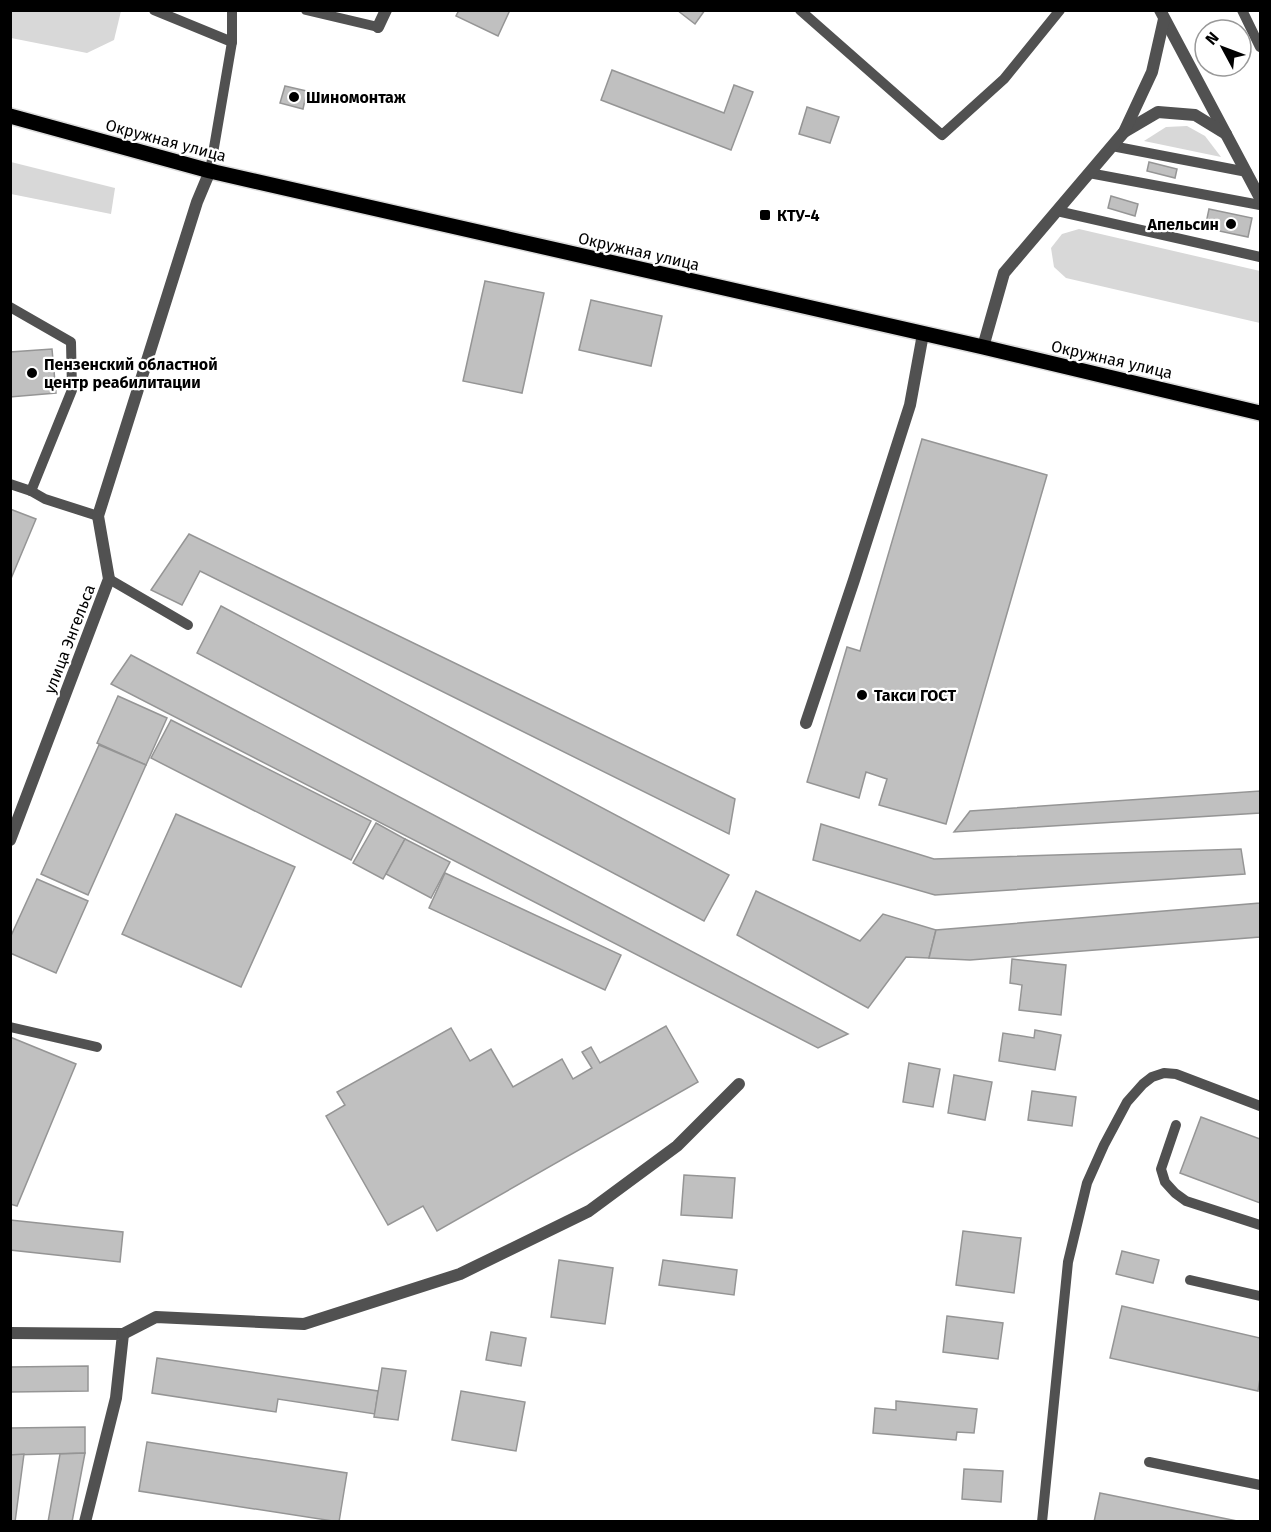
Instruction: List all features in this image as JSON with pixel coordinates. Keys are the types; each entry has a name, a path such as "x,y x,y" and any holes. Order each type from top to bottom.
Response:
{"main road":[{"name":"Окружная улица","path":"10,116 210,171 983,347 1260,413"}],"street":[{"path":"378,27 386,10"},
{"path":"983,347 1004,273 1124,132 1152,72 1162,15"},
{"path":"1162,15 1260,198"},
{"path":"1124,132 1158,112 1195,115 1227,135"},
{"name":"улица Энгельса","path":"10,840 109,579 98,516 197,202 210,171"},
{"path":"806,723 855,580 910,405 923,334"},
{"path":"10,1333 123,1334 156,1317 304,1324 460,1274 589,1211 677,1146 739,1084"},
{"path":"85,1521 117,1398 123,1334"}],"lane":[{"path":"153,10 232,42"},
{"path":"210,171 232,42 232,10"},
{"path":"306,10 378,27"},
{"path":"800,10 942,135 1004,79 1060,10"},
{"path":"1242,10 1260,46"},
{"path":"1112,146 1246,172"},
{"path":"1089,173 1260,205"},
{"path":"1057,211 1260,256"},
{"path":"10,307 71,342 72,390 31,491"},
{"path":"10,484 31,491 45,499 98,516"},
{"path":"109,579 188,625"},
{"path":"10,1027 97,1047"},
{"path":"1042,1521 1068,1262 1088,1183 1114,1123 1127,1102 1143,1084 1152,1077 1164,1073 1176,1074 1260,1106"},
{"path":"1176,1125 1161,1169 1165,1182 1175,1194 1186,1201 1260,1225"},
{"path":"1190,1281 1260,1296"},
{"path":"1149,1462 1260,1485"}],"shaded area":[{"path":"10,11 121,11 114,40 87,53 11,38"},
{"path":"1187,126 1205,136 1221,157 1144,141 1166,127"},
{"path":"11,162 115,188 111,214 11,194"},
{"path":"1079,229 1260,271 1260,323 1066,278 1054,267 1051,248 1062,234"}],"building":[{"path":"459,10 510,10 498,36 456,16"},
{"path":"677,10 705,10 695,24"},
{"path":"612,70 724,113 734,85 753,92 731,150 601,100"},
{"name":"Шиномонтаж","path":"285,86 307,91 303,109 280,103"},
{"path":"807,107 839,117 830,143 799,134"},
{"path":"1149,162 1177,169 1175,178 1147,171"},
{"path":"1111,196 1138,204 1135,216 1108,208"},
{"path":"1209,209 1252,218 1248,237 1205,228"},
{"path":"485,281 544,293 522,393 463,381"},
{"path":"591,300 662,316 651,366 579,350"},
{"name":"Пензенский областной центр реабилитации","path":"52,349 56,393 10,397 10,352"},
{"path":"922,439 1047,475 946,824 879,805 887,779 866,772 859,798 807,782 847,647 860,651"},
{"path":"10,509 36,519 10,581"},
{"path":"189,534 735,799 729,834 200,571 182,605 151,590"},
{"path":"221,606 729,875 704,921 197,653"},
{"path":"131,655 848,1034 818,1048 111,684"},
{"path":"118,696 167,718 146,765 97,743"},
{"path":"171,720 371,821 351,860 151,758"},
{"path":"99,745 146,765 88,895 41,874"},
{"path":"1260,791 1260,813 954,832 970,811"},
{"path":"176,814 295,867 241,987 122,934"},
{"path":"376,823 405,839 383,879 353,863"},
{"path":"821,824 934,859 1241,849 1245,874 935,895 813,860"},
{"path":"405,839 450,862 431,898 386,874"},
{"path":"445,873 621,955 605,990 429,908"},
{"path":"37,879 88,901 56,973 10,953 10,938"},
{"path":"756,891 860,941 883,914 936,930 929,958 906,957 868,1008 737,935"},
{"path":"1260,903 1260,937 970,960 929,958 936,930"},
{"path":"1012,959 1066,965 1061,1015 1019,1010 1022,985 1010,983"},
{"path":"666,1026 698,1082 437,1231 423,1206 388,1225 326,1116 345,1105 337,1092 451,1028 470,1061 491,1049 513,1087 562,1059 573,1079 592,1068 582,1052 591,1047 600,1063"},
{"path":"1035,1030 1061,1035 1055,1070 999,1061 1003,1033 1034,1038"},
{"path":"10,1037 76,1064 17,1206 10,1204"},
{"path":"909,1063 940,1069 933,1107 903,1102"},
{"path":"954,1075 992,1082 985,1120 948,1113"},
{"path":"1032,1091 1076,1097 1072,1126 1028,1120"},
{"path":"1201,1117 1260,1139 1260,1203 1180,1173"},
{"path":"684,1175 735,1178 732,1218 681,1215"},
{"path":"10,1220 123,1232 120,1262 10,1250"},
{"path":"963,1231 1021,1238 1014,1293 956,1285"},
{"path":"1122,1251 1159,1260 1153,1283 1116,1274"},
{"path":"559,1260 613,1268 605,1324 551,1317"},
{"path":"663,1260 737,1270 734,1295 659,1285"},
{"path":"1122,1306 1260,1338 1258,1391 1110,1358"},
{"path":"947,1316 1003,1323 998,1359 943,1352"},
{"path":"491,1332 526,1338 521,1366 486,1360"},
{"path":"157,1358 378,1391 375,1414 278,1399 276,1412 152,1393"},
{"path":"88,1366 88,1391 10,1392 10,1367"},
{"path":"382,1368 406,1371 398,1420 374,1417"},
{"path":"461,1391 525,1402 516,1451 452,1440"},
{"path":"896,1401 977,1409 974,1433 957,1432 956,1440 873,1433 875,1408 896,1410"},
{"path":"85,1427 85,1453 10,1455 10,1428"},
{"path":"147,1442 347,1473 339,1522 139,1491"},
{"path":"85,1453 72,1522 48,1522 60,1454"},
{"path":"24,1454 15,1522 10,1522 10,1455"},
{"path":"964,1469 1003,1471 1001,1502 962,1499"},
{"path":"1100,1493 1242,1522 1094,1522"}],"place":[{"name":"Шиномонтаж","path":"294,97"},
{"name":"КТУ-4","path":"765,215"},
{"name":"Апельсин","path":"1231,224"},
{"name":"Пензенский областной центр реабилитации","path":"32,373"},
{"name":"Такси ГОСТ","path":"862,695"}]}
